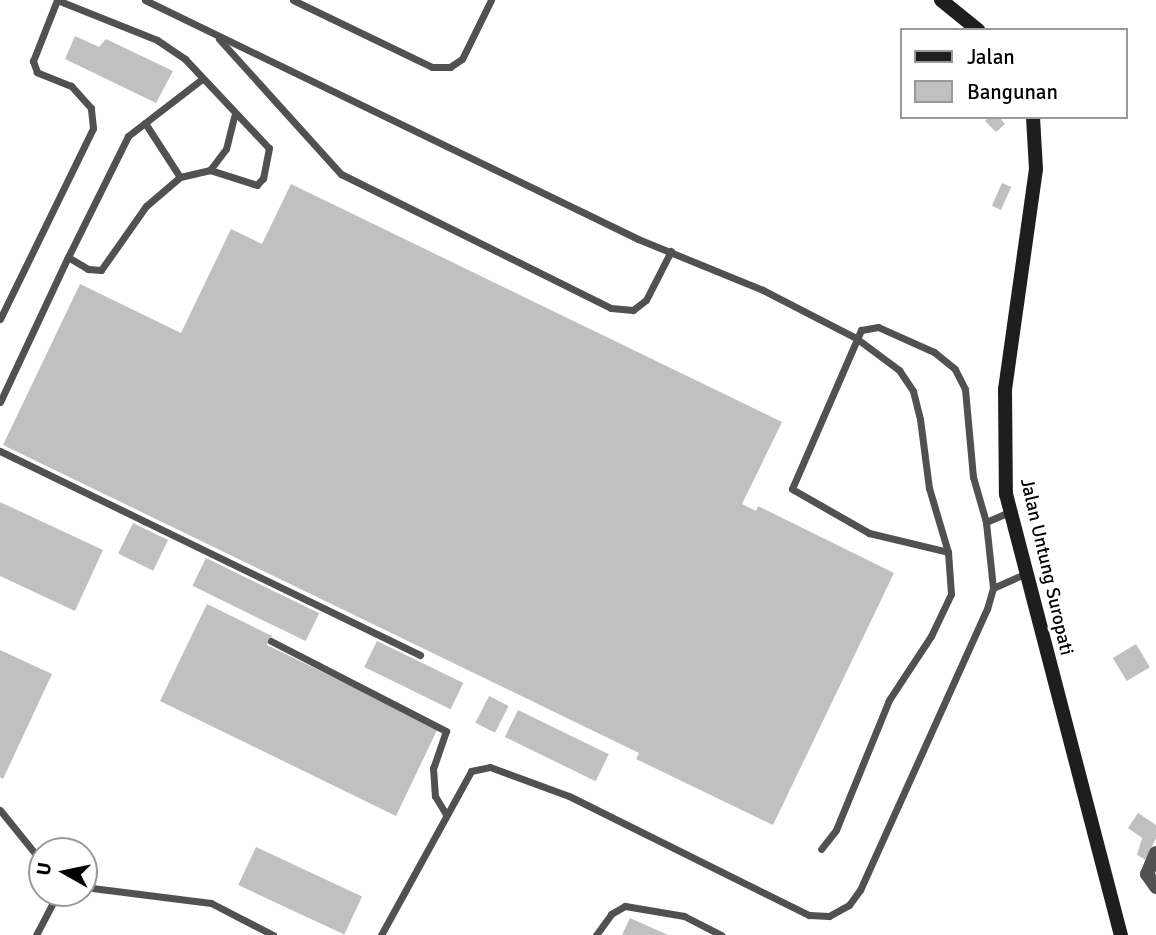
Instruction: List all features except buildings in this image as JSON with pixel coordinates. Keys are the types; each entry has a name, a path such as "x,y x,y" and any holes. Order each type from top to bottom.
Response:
{"main road":[{"path":"941,0 976,28"},
{"name":"Jalan Untung Suropati","path":"1032,119 1036,169 1003,428 1010,512 1121,935"}],"street":[{"path":"1156,853 1147,874 1156,887"}],"lane":[{"path":"0,319 93,128 91,108 71,86 37,72 33,61 57,0 156,40 185,59 234,116 269,148 263,178 252,186 210,170 180,177 146,206 101,270 88,269 68,257"},
{"path":"145,0 671,251 763,289 856,338 899,370 913,391 927,448 929,488 948,552 951,594 931,636 889,700 835,830 821,849"},
{"path":"293,0 432,67 450,67 462,59 491,0"},
{"path":"217,36 341,174 611,308 633,310 646,300 671,251"},
{"path":"0,402 116,154 128,136 202,79"},
{"path":"210,170 226,149 234,116"},
{"path":"145,123 180,177"},
{"path":"381,935 471,771 502,768 569,796 796,909 818,917 838,914 860,890 987,609 993,588 986,522 972,477 965,389 955,369 934,352 878,327 861,330 792,489 869,533 948,552"},
{"path":"0,451 420,655"},
{"path":"986,522 1010,512"},
{"path":"993,588 1026,573"},
{"path":"271,641 446,731 433,768 435,796 446,814"},
{"path":"0,810 28,845"},
{"path":"98,889 211,903 273,935"},
{"path":"596,935 611,914 625,906 684,916 721,935"},
{"path":"36,935 51,907"}]}
